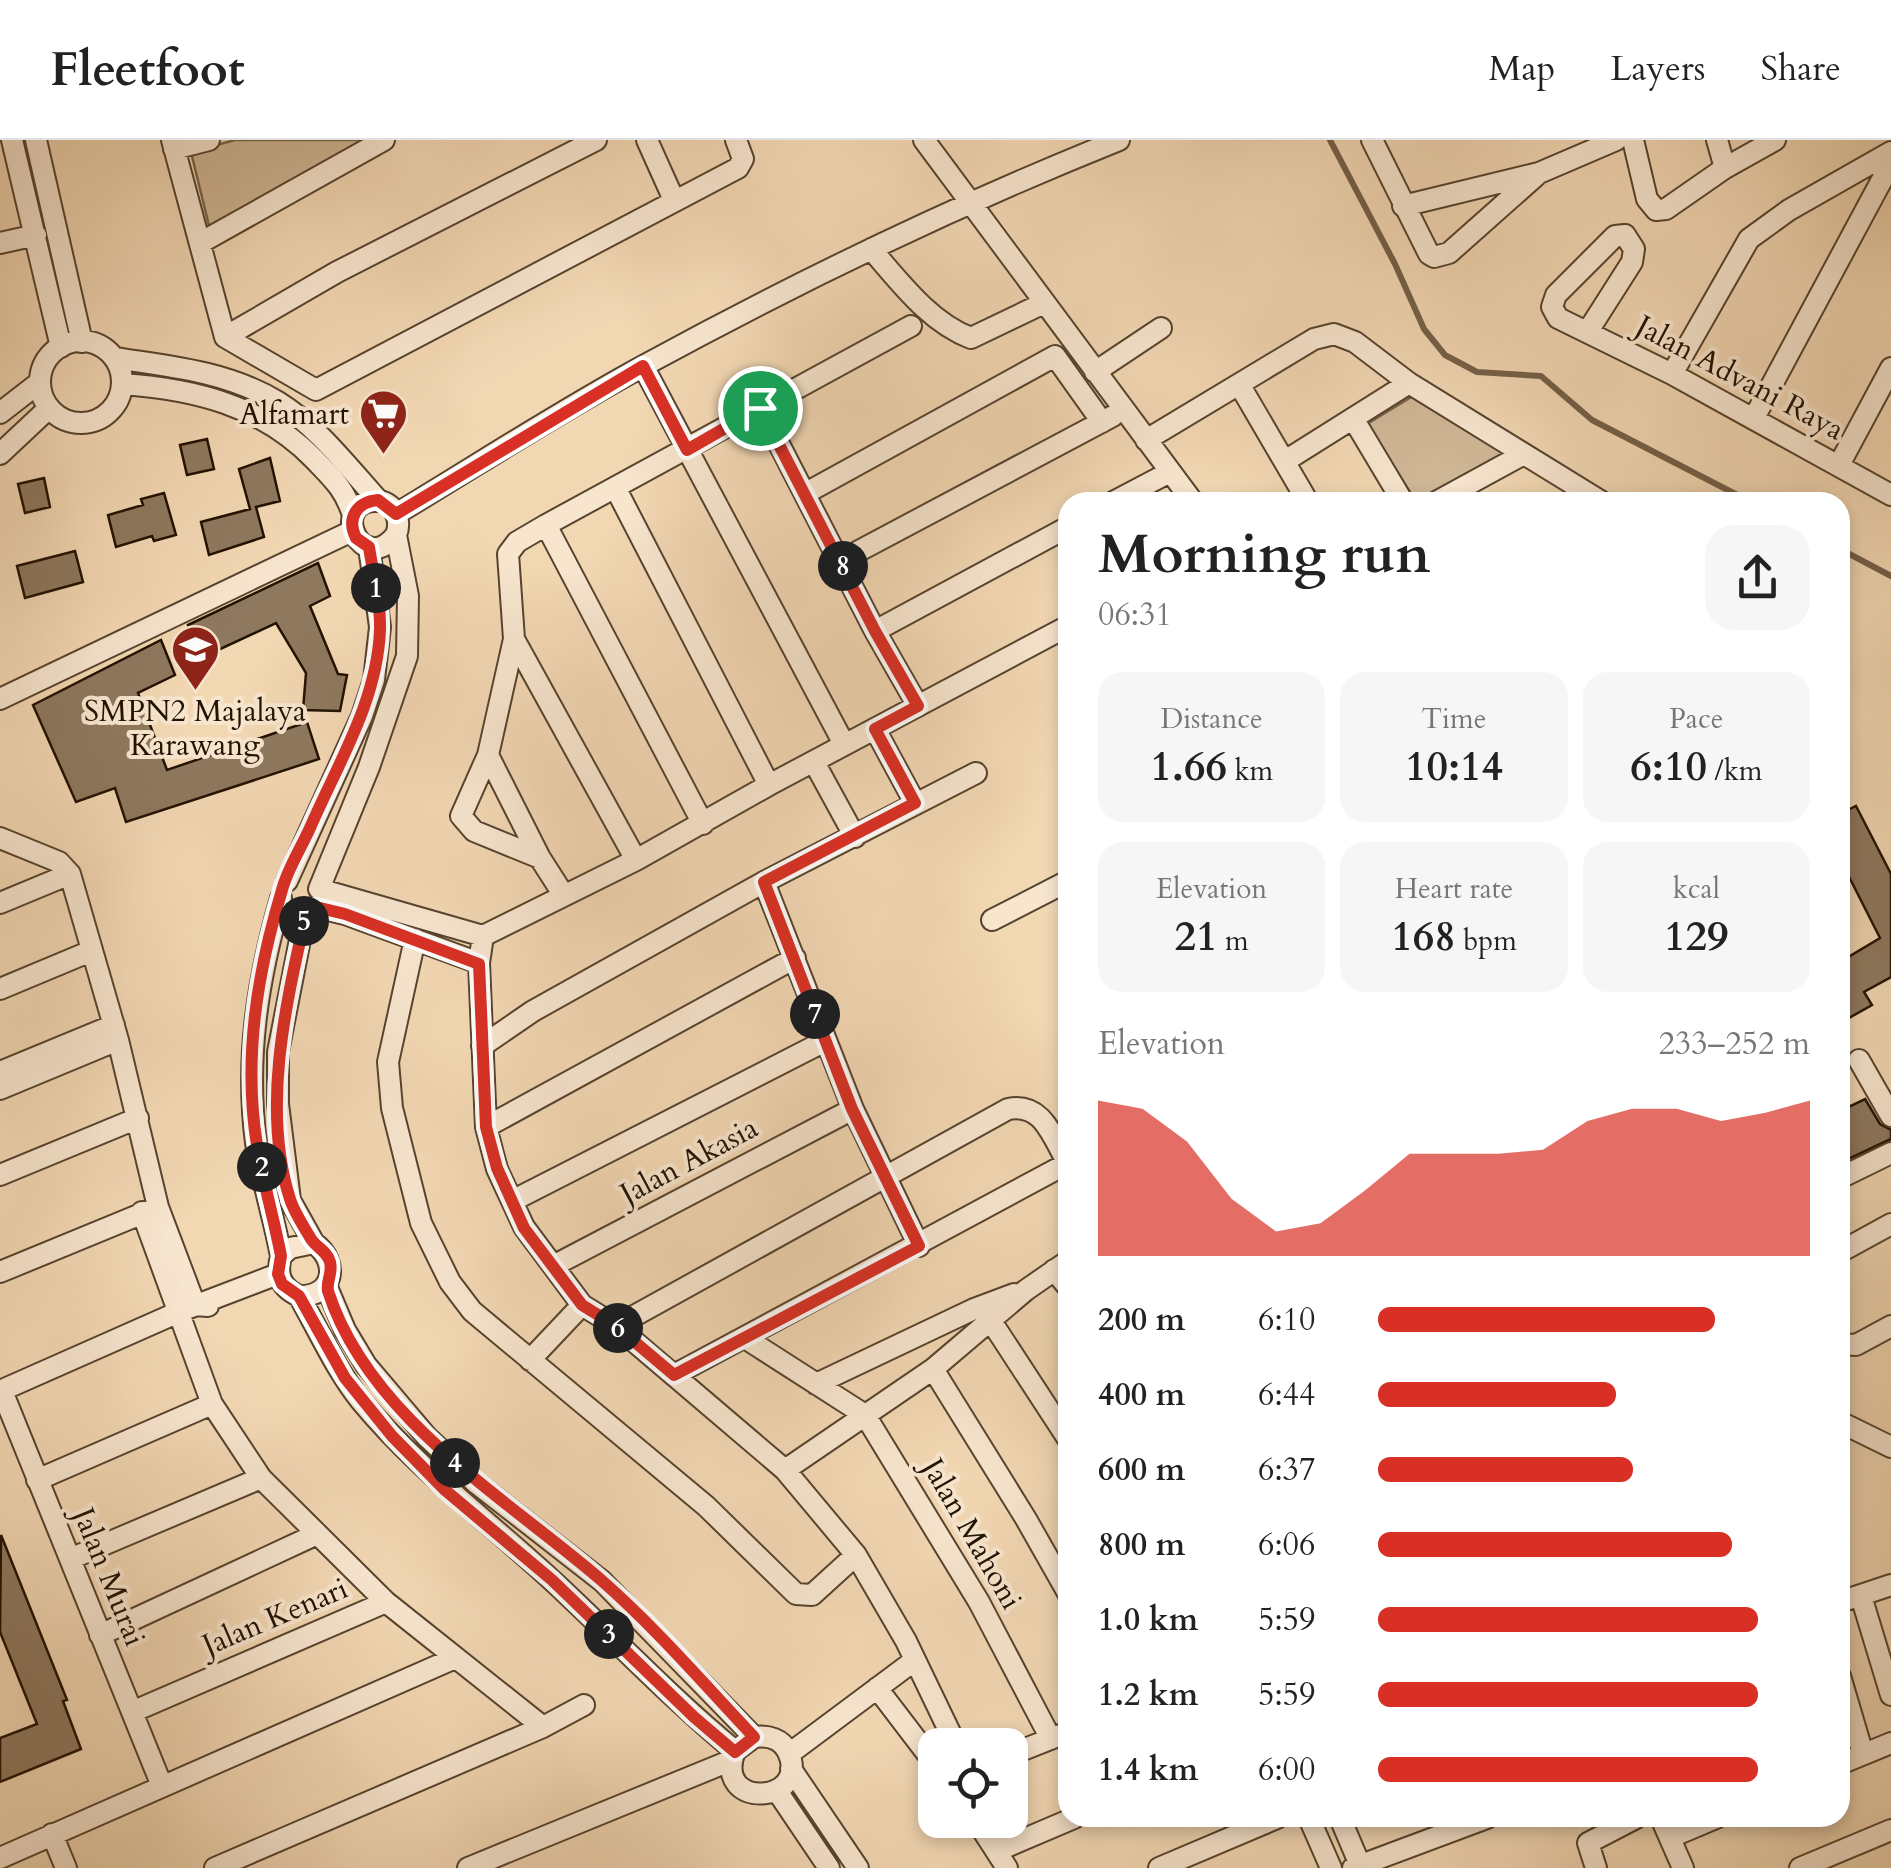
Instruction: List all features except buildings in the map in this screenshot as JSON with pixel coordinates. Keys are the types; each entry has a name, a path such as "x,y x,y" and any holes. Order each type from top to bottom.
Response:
{"street":[{"path":"12,140 61,347"},
{"path":"36,140 82,342"},
{"path":"209,140 173,145 225,336 312,390 322,389 738,168 743,159 736,140"},
{"path":"200,243 384,140"},
{"path":"225,336 337,272 596,140"},
{"path":"647,140 674,200"},
{"path":"924,140 1185,492"},
{"path":"396,514 643,366 870,249 972,201 1119,140"},
{"path":"1372,140 1428,254 1444,256 1539,174"},
{"path":"1403,206 1539,174 1616,140"},
{"path":"1633,140 1647,199 1656,210 1666,209 1725,168 1775,140"},
{"path":"1717,140 1725,168"},
{"path":"1672,374 1749,239 1789,210 1891,152"},
{"path":"1754,418 1891,163"},
{"name":"Jalan Advani Raya","path":"1588,331 1632,262 1632,241 1625,235 1614,236 1556,295 1552,307 1558,318 1672,374 1891,496"},
{"path":"0,243 36,236"},
{"path":"870,249 948,327 971,338 1044,303"},
{"path":"540,858 474,831 462,820 462,808 488,755 514,640 508,554 517,542 546,525 910,326"},
{"path":"1094,372 1161,328"},
{"path":"1146,440 1314,339 1334,334 1355,342 1409,383 1585,492"},
{"path":"114,358 122,384 119,398 100,419 72,422 59,418 48,408 42,396 42,368 61,347 82,342 94,344 114,358 180,367 228,380 279,402 396,514 396,536 408,596 407,656 368,767 313,903 278,1052 278,1104 290,1200 332,1266 326,1286 346,1330 366,1365 427,1437 476,1482 602,1581 754,1737"},
{"path":"806,493 1056,356 1102,422"},
{"path":"643,366 844,744"},
{"path":"1840,465 1891,368"},
{"path":"0,414 40,382"},
{"path":"1286,461 1409,383"},
{"path":"122,384 195,392 274,424 345,490 361,544 384,546 396,536"},
{"path":"1239,384 1303,492"},
{"path":"0,454 48,408"},
{"path":"760,408 918,706"},
{"path":"840,561 1123,410"},
{"path":"1354,420 1397,492"},
{"path":"1454,492 1522,455"},
{"path":"1133,492 1170,472"},
{"path":"616,489 769,785"},
{"path":"0,699 352,523 364,503 378,500"},
{"path":"546,525 703,824"},
{"path":"875,631 1058,532"},
{"path":"369,547 380,627 374,680 362,716 284,889 264,956 251,1037 256,1144 285,1278 360,1399 411,1454 445,1490 552,1580 734,1756"},
{"path":"284,889 287,910 313,903 483,936 636,860 1058,631"},
{"path":"514,640 636,860"},
{"path":"875,729 915,803"},
{"path":"488,755 540,858 563,894"},
{"path":"814,762 855,837"},
{"path":"482,1046 533,1011 764,882 976,773"},
{"path":"0,838 59,862 70,874 138,1118 150,1210 188,1308 212,1404 261,1478 315,1535 386,1602 543,1727"},
{"path":"0,903 70,874"},
{"path":"284,889 305,877 313,903"},
{"path":"764,882 852,1109 919,1246"},
{"path":"992,920 1058,886"},
{"path":"313,903 479,964"},
{"path":"483,936 479,964 486,1127 497,1168 524,1228 582,1305 616,1326 786,1470 856,1556 915,1660 948,1728"},
{"path":"414,939 388,1062 392,1108 421,1223 450,1282 472,1311 706,1506 796,1594 812,1594 856,1556"},
{"path":"0,989 92,952"},
{"path":"486,1127 795,958"},
{"path":"0,1072 116,1032"},
{"path":"0,1089 116,1032"},
{"path":"512,1202 824,1041"},
{"path":"1859,1060 1891,1116"},
{"path":"616,1326 1008,1109 1022,1106 1034,1110 1058,1147"},
{"name":"Jalan Akasia","path":"553,1266 852,1109"},
{"path":"0,1175 138,1118"},
{"path":"1850,1173 1891,1153"},
{"path":"674,1375 1058,1169"},
{"path":"0,1272 150,1210"},
{"path":"1850,1247 1891,1224"},
{"path":"285,1278 290,1248 314,1243"},
{"path":"816,1384 974,1309 1058,1275"},
{"path":"285,1278 309,1296 326,1286"},
{"path":"1,1391 188,1308 224,1306 285,1278"},
{"path":"786,1470 933,1368 1026,1290"},
{"path":"530,1360 582,1305"},
{"path":"991,1320 1058,1424"},
{"path":"1850,1345 1891,1326"},
{"path":"745,1338 866,1415"},
{"path":"933,1368 1058,1575"},
{"name":"Jalan Murai","path":"1,1391 162,1786"},
{"path":"37,1480 212,1404"},
{"name":"Jalan Mahoni","path":"866,1415 1058,1733"},
{"path":"1850,1427 1891,1446"},
{"path":"411,1454 427,1437"},
{"path":"70,1559 261,1478"},
{"path":"100,1634 315,1535"},
{"path":"1891,1586 1850,1599 1891,1695"},
{"name":"Jalan Kenari","path":"132,1712 386,1602"},
{"path":"0,1858 456,1658"},
{"path":"734,1756 732,1774 739,1786 750,1794 764,1796 777,1792 787,1782 791,1762 876,1688 915,1660"},
{"path":"876,1688 918,1742"},
{"path":"215,1868 584,1706"},
{"path":"1850,1711 1863,1754"},
{"path":"1028,1748 1058,1735"},
{"path":"468,1868 734,1756 754,1737 771,1737 782,1744 858,1868"},
{"path":"1850,1760 1891,1743"},
{"path":"777,1792 827,1864 844,1846"},
{"path":"1005,1854 1058,1826"},
{"path":"1159,1868 1256,1827"},
{"path":"1313,1827 1331,1868"},
{"path":"1343,1827 1356,1866 1462,1827"},
{"path":"1596,1868 1588,1843 1619,1827"},
{"path":"1666,1827 1683,1868"},
{"path":"1671,1837 1695,1827"},
{"path":"1800,1868 1891,1830"},
{"path":"52,1834 66,1868"}],"shaded area":[{"path":"235,140 373,140 210,230 191,152"},
{"path":"1418,393 1511,454 1443,492 1410,492 1367,424"}],"waterway":[{"path":"1330,140 1424,329 1445,355 1477,372 1541,376 1592,420 1732,492"},
{"path":"1850,554 1891,576"}],"place":[{"name":"Alfamart","path":"384,456"},
{"name":"SMPN2 Majalaya Karawang","path":"195,692"}],"route":[{"path":"643,366 687,450 760,408 918,706 875,729 915,803 764,882 852,1109 919,1246 674,1375 616,1326 582,1305 524,1228 497,1168 486,1127 479,964 316,907 306,914 278,1052 278,1104 290,1200 314,1243 328,1257 332,1266 326,1286 366,1365 427,1437 476,1482 602,1581 707,1686 754,1737 735,1752 552,1580 445,1490 392,1436 345,1378 299,1296 282,1284 278,1274 281,1256 256,1144 251,1037 264,956 283,886 362,716 374,680 380,627 369,547 361,544 352,531 357,508 378,500 392,507 396,514 643,366"}]}
